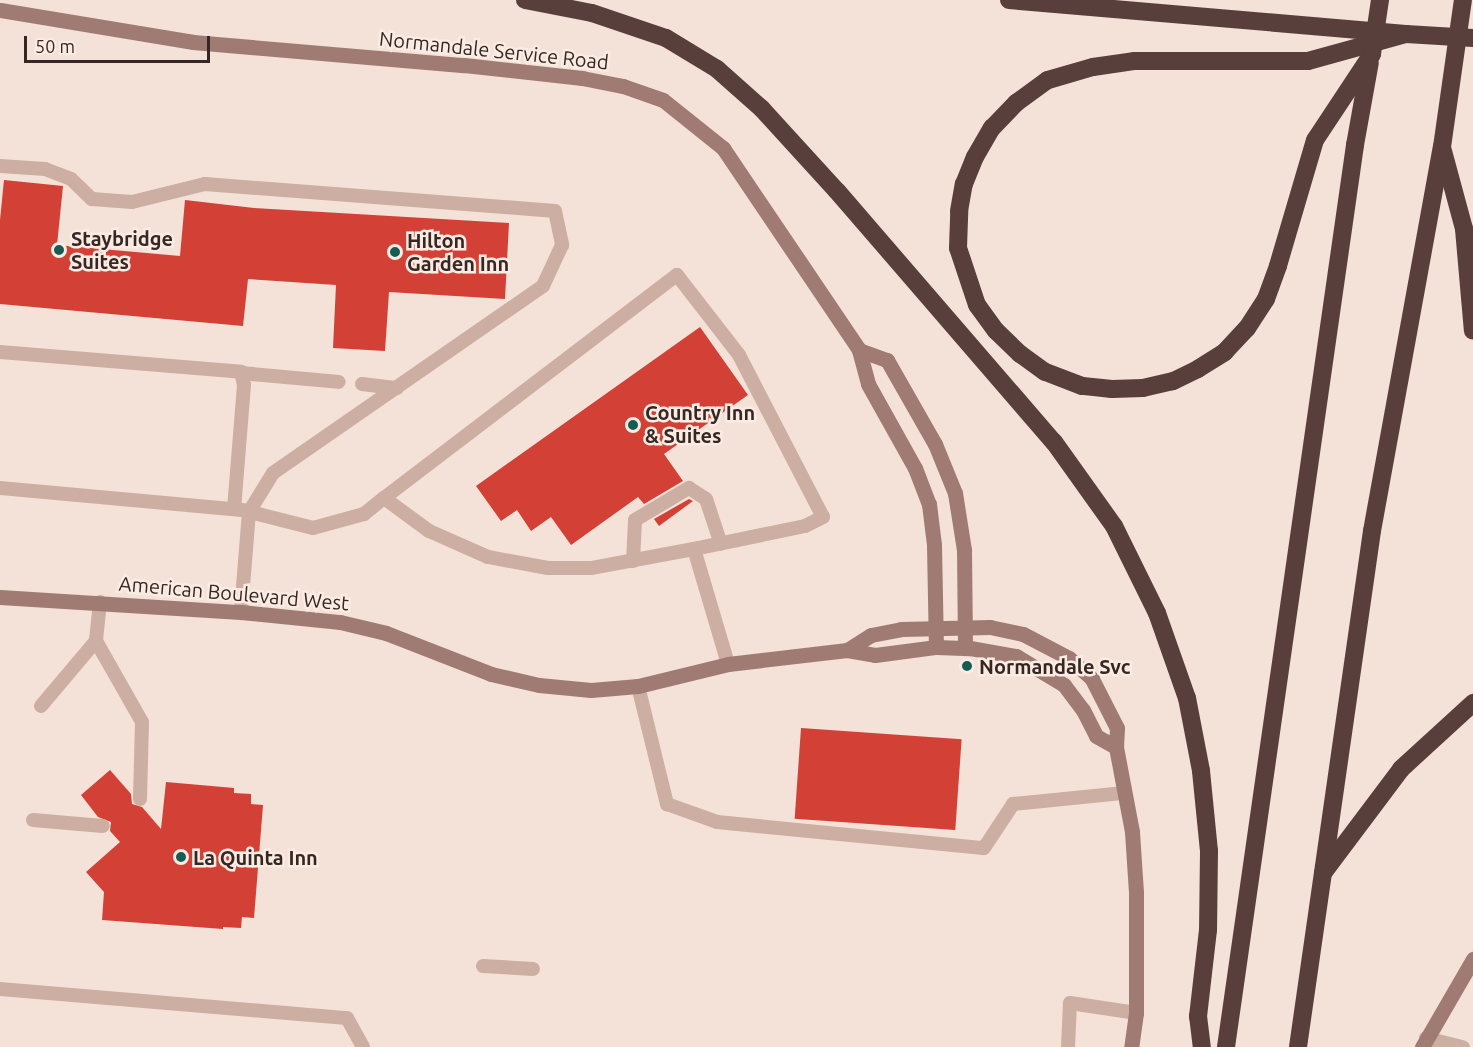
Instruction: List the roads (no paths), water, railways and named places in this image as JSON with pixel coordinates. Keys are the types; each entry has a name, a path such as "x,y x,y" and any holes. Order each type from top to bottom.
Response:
{"highway":[{"path":"525,0 592,13 666,38 717,69 762,109 1054,442 1114,526 1157,613 1172,655 1187,698 1201,771 1209,851 1208,930 1198,1016 1202,1047"},
{"path":"1009,0 1472,38"},
{"path":"1226,1047 1355,145 1380,0"},
{"path":"1298,1047 1372,531 1442,147 1463,0"},
{"path":"1372,54 1315,140 1266,299 1247,328 1226,352 1173,381 1143,387 1112,389 1082,387 1046,372 1020,354 996,331 977,305 958,248 959,211 964,184 975,157 992,128 1016,103 1048,80 1093,67 1134,61 1308,61 1406,34"},
{"path":"1442,147 1464,229 1473,332"},
{"path":"1322,874 1401,769 1473,703"}],"street":[{"name":"Normandale Service Road","path":"0,10 193,42 464,65 582,78 623,86 663,100 723,148 859,350 868,384 915,468 929,504 934,545 936,647"},
{"path":"859,350 887,360 935,444 955,493 964,550 965,648"},
{"name":"American Boulevard West","path":"0,597 241,612 340,622 386,633 491,674 539,685 591,690 638,686 728,664 847,651 875,655 936,647 965,648 1016,656 1064,685 1083,710 1096,736 1116,747"},
{"name":"American Boulevard West","path":"847,651 871,635 935,626 990,627 1023,634 1069,658 1092,679 1117,728 1116,747 1132,832 1136,883 1136,1013 1131,1047"},
{"path":"1424,1043 1467,979 1473,959"}],"lane":[{"path":"0,166 45,170 71,179 92,199 132,202 205,184 555,211 562,245 543,286 273,473 249,512 241,612"},
{"path":"0,488 234,509 312,528 364,514 384,498 677,275 739,355 823,517 805,526 633,561 591,568 548,568 488,557 429,531 384,498"},
{"path":"0,352 339,381"},
{"path":"234,509 244,385 241,373"},
{"path":"362,384 397,388"},
{"path":"633,561 635,520 689,488 706,499 722,544"},
{"path":"694,549 728,664"},
{"path":"41,706 96,641 100,602"},
{"path":"96,641 142,722 140,799"},
{"path":"638,686 668,804 717,822 984,848 1013,804 1124,793"},
{"path":"33,820 104,826"},
{"path":"483,966 533,969"},
{"path":"0,989 347,1018 363,1047"},
{"path":"1068,1047 1070,1004 1136,1013"},
{"path":"1424,1043 1463,1047"}],"place":[{"name":"Staybridge Suites","path":"59,250"},
{"name":"Hilton Garden Inn","path":"395,252"},
{"name":"Country Inn & Suites","path":"633,425"},
{"name":"Normandale Svc","path":"967,666"},
{"name":"La Quinta Inn","path":"181,857"}]}
